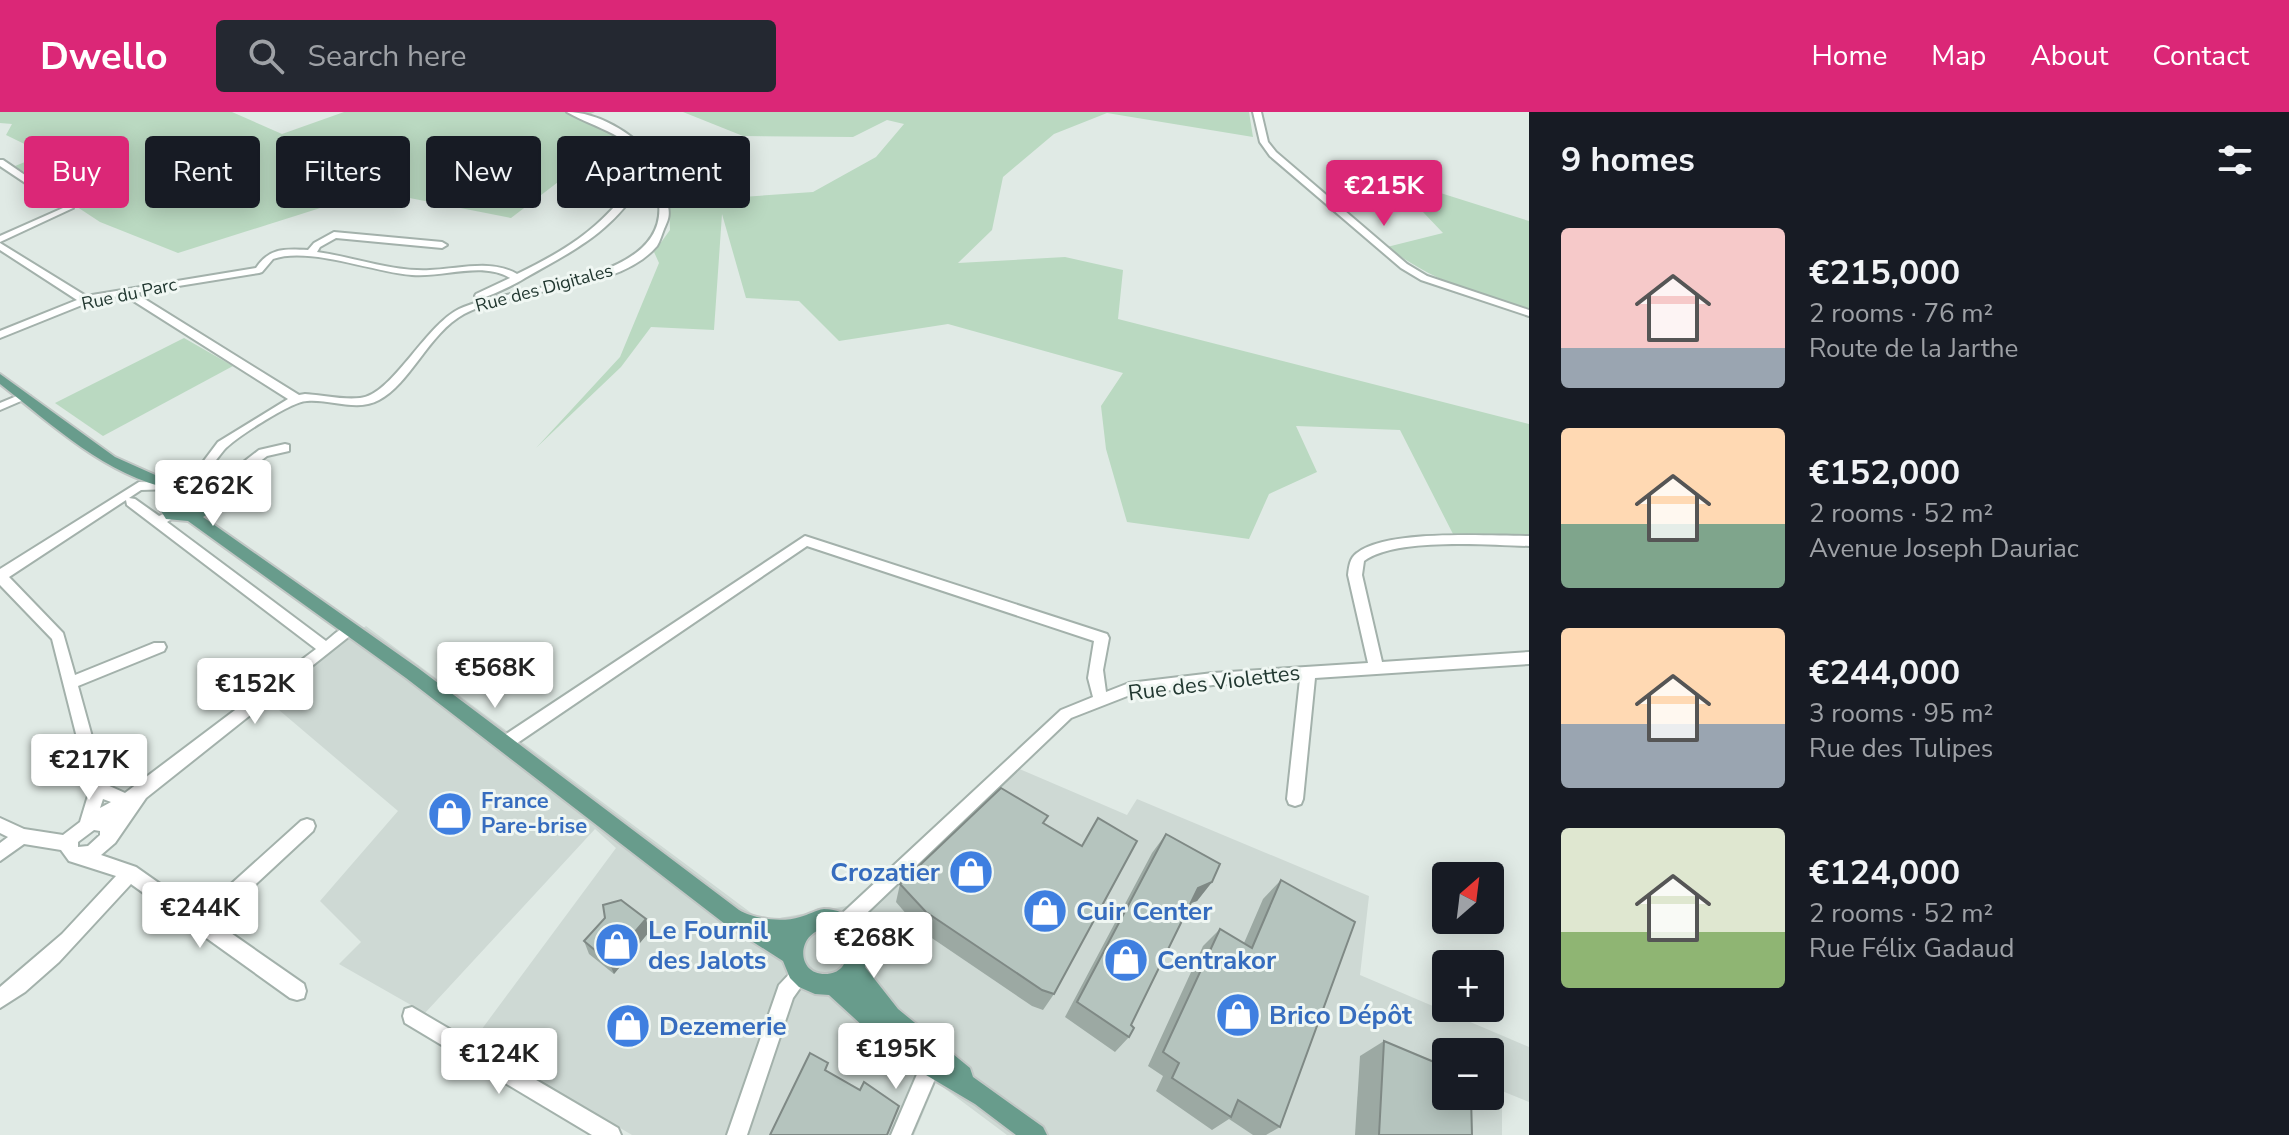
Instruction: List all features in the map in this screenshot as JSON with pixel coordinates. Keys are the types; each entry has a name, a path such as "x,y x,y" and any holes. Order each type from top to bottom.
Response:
{"main road":[{"path":"0,378 118,465 151,482 167,506"},
{"path":"118,465 123,475 167,506 191,516 228,540 349,631 412,673 797,965 816,983 833,984 854,969"},
{"path":"167,506 199,488 215,499 208,508 191,516"},
{"path":"208,508 228,540"},
{"path":"732,917 767,929 802,927 821,919 842,925 857,944 854,969 868,995 885,1015 938,1053 983,1096"},
{"path":"797,965 796,935 802,927"},
{"path":"833,984 886,1034 983,1096 1035,1135"}],"street":[{"path":"571,112 623,136"},
{"path":"1257,112 1264,142 1273,154 1404,266 1424,278 1529,313"},
{"path":"0,162 5,170 69,208 0,239"},
{"path":"475,306 477,297 518,279 598,232 620,208"},
{"name":"Rue des Digitales","path":"297,399 360,402 375,398 443,325 475,306 606,274 641,255 658,236 664,208"},
{"path":"310,255 317,245 334,235 442,245"},
{"path":"0,246 85,300"},
{"name":"Rue du Parc","path":"0,335 85,300 262,268 265,259 275,254 310,255 419,274 499,268 518,279"},
{"path":"126,292 297,399 222,445 207,463 199,488"},
{"path":"0,407 24,396"},
{"path":"199,488 263,453 285,448"},
{"path":"90,823 98,789 58,637 1,574 144,489"},
{"path":"126,500 167,506 325,648"},
{"path":"505,743 805,541 1102,638 1095,674 1097,692 1103,700"},
{"path":"1376,667 1355,575 1355,564 1361,556 1394,545 1529,541"},
{"path":"74,850 74,833 133,797 349,631"},
{"path":"71,683 159,647"},
{"name":"Rue des Violettes","path":"842,925 1066,714 1129,689 1308,672 1529,658"},
{"path":"1295,799 1308,672"},
{"path":"98,789 133,797"},
{"path":"74,850 107,840 133,797"},
{"path":"90,823 108,825 107,840 130,873"},
{"path":"0,825 22,836 74,850 130,873 297,991"},
{"path":"200,924 307,826"},
{"path":"0,853 22,836"},
{"path":"0,999 24,982 91,918 130,873"},
{"path":"737,1135 797,965"},
{"path":"412,1016 611,1135"},
{"path":"901,1135 931,1065"}],"shaded area":[{"path":"366,626 762,921 847,906 1003,762 1127,815 1137,799 1369,896 1360,975 1432,1006 1432,1022 1470,1022 1529,1047 1529,1102 1504,1092 1504,1038 1432,1038 1432,1110 1502,1110 1502,1135 1007,1135 936,1082 914,1135 632,1135 473,1041 616,848 595,829 425,1013 339,964 361,942 320,901 398,811 266,699"}],"green space":[{"path":"0,112 232,112 282,134 344,112 595,112 580,119 615,136 557,136 557,183 541,195 541,136 426,136 426,201 410,198 410,136 276,136 276,208 320,208 178,253 100,222 79,208 129,208 129,136 24,136 24,144 6,135 12,124 0,123"},
{"path":"683,112 1249,112 1253,137 1107,113 1054,134 1003,177 992,230 958,263 1065,257 1123,270 1118,319 1529,424 1529,536 1453,534 1400,430 1296,426 1317,472 1269,494 1249,539 1127,522 1106,449 1101,406 1123,373 948,324 839,341 799,301 746,298 722,214 714,330 651,327 621,367 536,448 620,357 659,263 654,252 670,230 669,208 750,208 750,196 813,192 876,157 904,124 887,120 853,137 743,136"},
{"path":"24,162 24,172 15,166"},
{"path":"1431,190 1529,221 1529,311 1438,278 1387,247 1443,233 1404,192"},
{"path":"460,208 524,208 511,218"},
{"path":"184,338 233,366 103,436 55,403"}],"building":[{"path":"1001,788 1048,816 1043,823 1082,846 1098,818 1137,841 1054,994 1042,990 926,912 900,884"},
{"name":"Centrakor","path":"1166,834 1220,864 1212,882 1198,888 1131,1025 1134,1028 1129,1037 1077,1002"},
{"name":"Brico Dépôt","path":"1281,880 1355,922 1280,1127 1238,1100 1231,1117 1172,1078 1179,1063 1163,1052 1220,929 1252,948"},
{"path":"621,900 646,919 609,962 584,941 605,918 603,905"},
{"name":"Brico Dépôt","path":"1384,1041 1432,1061 1432,1110 1471,1110 1472,1135 1379,1135"},
{"path":"810,1053 828,1063 825,1070 860,1090 864,1082 899,1106 887,1135 770,1135"}],"place":[{"name":"France Pare-brise","path":"450,814"},
{"name":"Crozatier","path":"971,872"},
{"name":"Cuir Center","path":"1045,911"},
{"name":"Le Fournil des Jalots","path":"617,945"},
{"name":"Centrakor","path":"1126,960"},
{"name":"Brico Dépôt","path":"1238,1015"},
{"name":"Dezemerie","path":"628,1026"}]}
